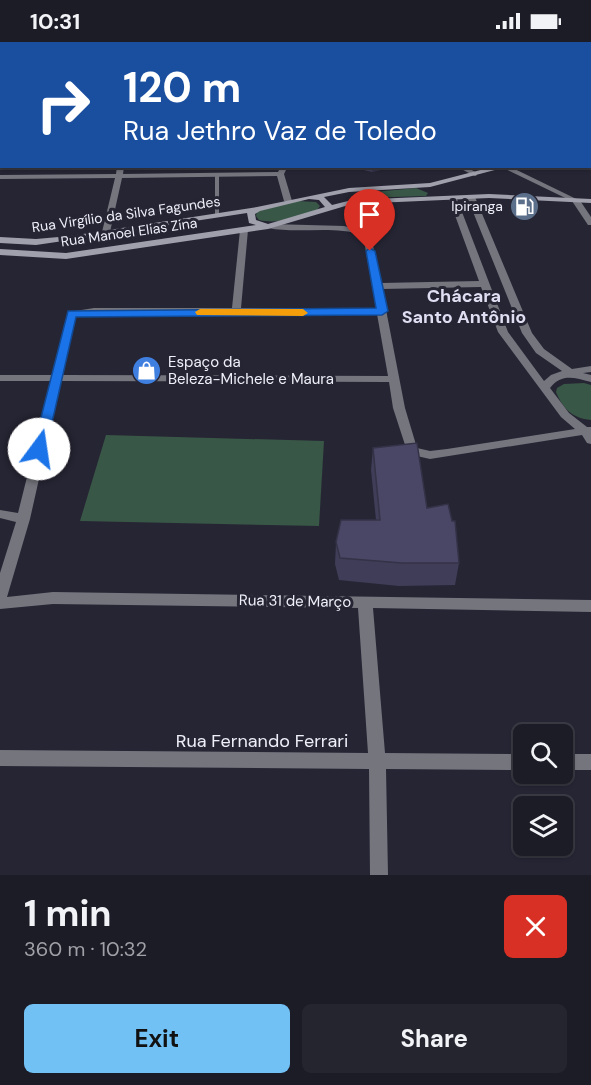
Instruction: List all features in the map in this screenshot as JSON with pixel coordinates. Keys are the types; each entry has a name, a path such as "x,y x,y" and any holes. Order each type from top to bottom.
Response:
{"street":[{"path":"106,232 121,168"},
{"path":"216,168 217,175"},
{"path":"309,197 353,189 430,185 490,168"},
{"path":"0,177 217,175 283,170 288,201"},
{"path":"430,185 471,197 591,201"},
{"path":"352,202 346,196 353,189"},
{"path":"309,197 321,198 330,207"},
{"name":"Rua Virgílio da Silva Fagundes","path":"0,240 36,242 257,209 309,197"},
{"path":"471,197 526,333 540,351 570,372 591,379"},
{"name":"Rua Manoel Elias Zina","path":"0,250 31,254 86,254 266,226 352,202 471,197"},
{"path":"453,199 503,332 565,415 589,434"},
{"path":"576,201 591,223"},
{"path":"257,209 251,213 252,222 266,226 294,230 314,228 352,230 367,234 393,378 407,439 412,451 430,455 589,434"},
{"path":"294,220 314,228"},
{"path":"236,312 244,230"},
{"path":"0,250 16,242"},
{"path":"31,254 36,242"},
{"path":"378,286 486,284"},
{"path":"0,597 23,519 70,315 94,312 382,311"},
{"path":"544,388 552,378 591,369"},
{"path":"0,378 56,380 393,378"},
{"path":"0,514 23,519"},
{"name":"Rua 31 de Março","path":"0,603 53,598 591,606"},
{"path":"365,602 377,761 379,875"},
{"name":"Rua Fernando Ferrari","path":"0,758 513,762"},
{"path":"573,762 591,762"}],"lane":[{"path":"464,168 475,174"},
{"path":"509,168 576,201"},
{"path":"217,175 217,214"}],"green space":[{"path":"416,188 428,193 426,196 360,198 353,194"},
{"path":"298,201 316,202 320,206 317,210 281,221 259,220 256,216 257,211"},
{"path":"564,384 591,385 591,420 569,412 556,392 557,388"},
{"path":"106,435 324,441 319,526 80,521"}],"building":[{"path":"417,443 427,508 448,504 452,521 455,521 459,563 402,563 340,558 336,542 341,520 380,520 373,448"}],"slow traffic":[{"path":"200,312 303,313"}],"place":[{"name":"Ipiranga","path":"524,206"},
{"name":"Espaço da Beleza-Michele e Maura","path":"147,371"}],"district":[{"name":"Chácara Santo Antônio","path":"464,306"}],"route":[{"path":"39,449 70,315 75,312 382,311 370,251"}]}
